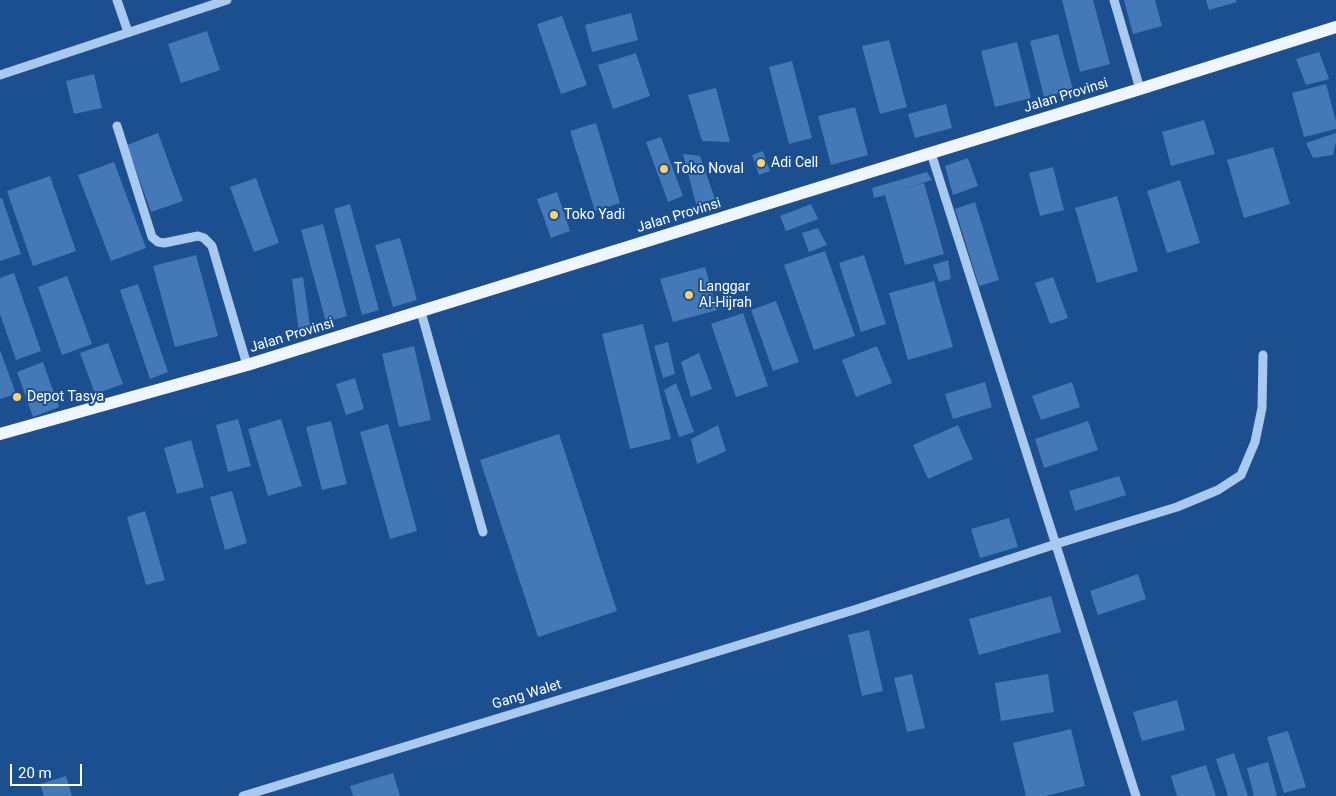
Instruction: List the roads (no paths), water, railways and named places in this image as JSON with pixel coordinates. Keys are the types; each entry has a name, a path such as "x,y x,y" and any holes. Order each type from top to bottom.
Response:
{"main road":[{"name":"Jalan Provinsi","path":"0,434 247,365 421,312 1336,27"}],"street":[{"path":"117,0 128,32"},
{"path":"0,75 227,0"},
{"path":"1114,0 1140,89"},
{"path":"118,126 152,237 158,242 164,243 198,236 204,238 212,246 247,365"},
{"path":"931,152 1136,796"},
{"path":"421,312 483,532"},
{"name":"Gang Walet","path":"243,796 819,619 857,609 1177,507 1218,490 1241,475 1255,442 1262,408 1263,355"}],"place":[{"name":"Adi Cell","path":"761,163"},
{"name":"Toko Noval","path":"664,169"},
{"name":"Toko Yadi","path":"554,215"},
{"name":"Langgar Al-Hijrah","path":"689,295"},
{"name":"Depot Tasya","path":"17,397"}]}
